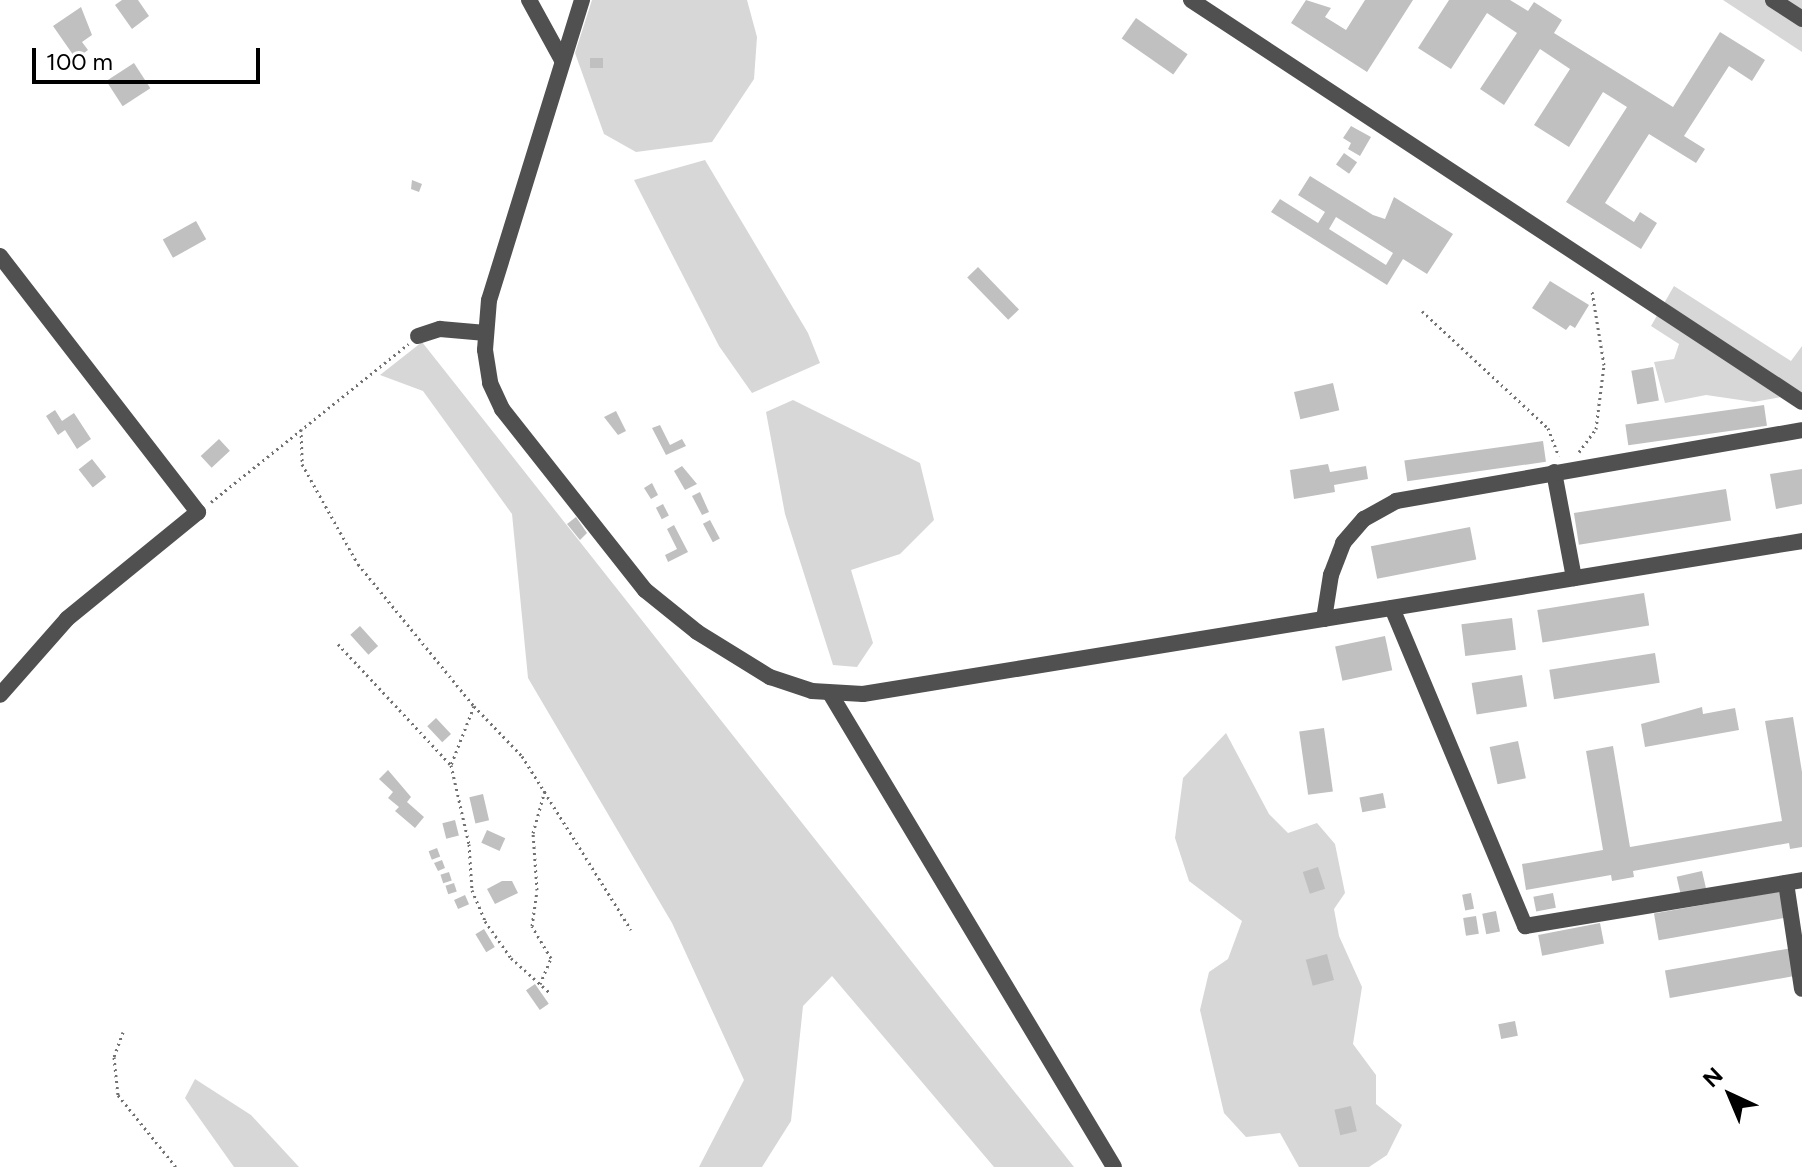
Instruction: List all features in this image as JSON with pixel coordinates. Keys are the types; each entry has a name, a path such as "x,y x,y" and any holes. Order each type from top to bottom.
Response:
{"street":[{"path":"529,0 562,60"},
{"path":"582,0 489,300 486,333 490,383 502,409 645,590 736,659 796,688 831,695 863,694 1802,541"},
{"path":"1191,0 1802,402"},
{"path":"1773,0 1802,19"},
{"path":"0,256 198,512 67,619 0,695"},
{"path":"418,336 440,329 486,333"},
{"path":"1324,619 1331,575 1343,543 1379,509 1411,497 1802,430"},
{"path":"1559,472 1574,578"},
{"path":"1392,608 1525,926 1794,882 1802,989"},
{"path":"831,695 1114,1167"}],"path":[{"path":"1559,472 1596,429 1604,365 1592,291"},
{"path":"1422,311 1548,428 1559,472"},
{"path":"198,512 418,336"},
{"path":"301,429 302,464 358,564 474,706 522,756 631,930"},
{"path":"338,644 451,765 469,844 472,890 485,921 511,958 550,993"},
{"path":"451,765 474,706"},
{"path":"540,984 551,958 532,926 537,890 533,833 545,790"},
{"path":"123,1032 114,1057 118,1095 176,1167"}],"shaded area":[{"path":"592,0 747,0 757,37 754,79 712,142 636,152 604,134 575,53"},
{"path":"1723,0 1802,0 1802,52"},
{"path":"705,160 808,333 820,363 752,393 719,346 634,180"},
{"path":"1674,286 1791,361 1802,346 1802,393 1754,402 1706,395 1665,403 1654,362 1674,359 1679,344 1651,326"},
{"path":"422,342 1074,1167 994,1167 832,976 803,1006 791,1121 762,1167 699,1167 744,1080 672,923 528,678 512,514 423,391 380,375"},
{"path":"793,400 920,463 934,520 900,554 851,570 873,643 857,667 833,665 785,514 766,412"},
{"path":"1226,733 1269,814 1288,833 1317,823 1335,844 1345,893 1334,909 1339,936 1362,987 1353,1044 1376,1075 1376,1104 1402,1125 1387,1155 1369,1167 1299,1167 1280,1133 1246,1137 1224,1113 1200,1010 1209,972 1228,959 1242,921 1189,881 1175,838 1183,778"},
{"path":"195,1079 251,1115 299,1167 234,1167 185,1098"}],"building":[{"path":"122,0 138,0 149,16 132,29 115,5"},
{"path":"1306,0 1331,8 1325,17 1346,30 1365,0 1413,0 1367,72 1291,23"},
{"path":"1449,0 1510,0 1528,11 1534,2 1562,20 1554,33 1673,107 1720,32 1765,60 1752,81 1729,66 1684,136 1705,149 1696,163 1649,134 1605,203 1634,222 1640,212 1657,223 1641,249 1566,202 1627,107 1603,92 1569,147 1534,125 1570,69 1540,49 1504,105 1480,89 1517,33 1487,13 1451,69 1418,48"},
{"path":"81,7 92,35 82,42 88,50 76,59 53,26"},
{"path":"1136,18 1188,54 1173,75 1122,38"},
{"path":"590,58 603,58 603,68 590,68"},
{"path":"134,63 150,88 123,106 106,81"},
{"path":"1351,126 1371,137 1360,156 1348,149 1351,143 1343,138"},
{"path":"1344,153 1357,162 1349,174 1336,164"},
{"path":"1310,176 1373,215 1385,219 1394,197 1453,234 1427,274 1403,259 1387,285 1271,212 1280,199 1318,223 1325,212 1298,195","holes":["1336,217 1393,253 1386,265 1329,229"]},
{"path":"412,180 422,184 419,192 411,189"},
{"path":"196,221 206,239 173,258 163,239"},
{"path":"978,267 1019,309 1008,320 967,277"},
{"path":"1550,281 1589,305 1575,328 1570,325 1566,330 1532,308"},
{"path":"1653,367 1659,400 1637,404 1631,371"},
{"path":"1333,383 1339,410 1300,419 1294,392"},
{"path":"1764,405 1767,426 1628,445 1625,424"},
{"path":"55,410 62,421 74,413 91,439 77,449 65,430 58,435 46,416"},
{"path":"616,411 626,431 618,435 604,417"},
{"path":"660,425 670,445 682,439 686,446 666,455 652,428"},
{"path":"219,439 230,451 212,468 201,456"},
{"path":"1543,441 1546,462 1407,481 1404,460"},
{"path":"92,459 106,477 93,488 79,469"},
{"path":"1328,464 1330,472 1366,466 1368,479 1334,485 1335,492 1294,499 1290,470"},
{"path":"682,466 697,484 685,490 674,471"},
{"path":"1802,469 1802,504 1776,509 1770,474"},
{"path":"652,483 658,495 651,499 644,488"},
{"path":"1726,489 1731,521 1579,545 1574,513"},
{"path":"700,492 709,512 702,515 692,496"},
{"path":"663,504 669,516 662,519 656,508"},
{"path":"576,517 587,533 580,540 567,524"},
{"path":"710,520 720,539 713,542 703,524"},
{"path":"674,525 688,552 668,562 665,555 677,549 667,529"},
{"path":"1470,527 1476,559 1377,579 1371,546"},
{"path":"1644,593 1649,626 1542,642 1537,610"},
{"path":"1512,618 1516,650 1465,656 1461,624"},
{"path":"360,626 378,646 368,655 350,635"},
{"path":"1385,636 1392,670 1342,681 1335,647"},
{"path":"1655,653 1660,683 1554,699 1549,670"},
{"path":"1522,675 1527,707 1477,715 1472,683"},
{"path":"1702,707 1703,714 1735,708 1739,730 1645,747 1641,724"},
{"path":"1793,717 1802,772 1802,847 1790,849 1789,843 1633,871 1634,877 1612,881 1611,875 1526,890 1522,864 1603,850 1586,751 1613,746 1630,847 1782,821 1765,721"},
{"path":"436,718 451,734 442,742 427,726"},
{"path":"1324,728 1333,791 1308,795 1299,731"},
{"path":"1518,741 1526,778 1498,784 1490,747"},
{"path":"388,770 411,797 407,802 424,817 415,828 395,811 399,807 388,798 393,792 379,779"},
{"path":"1383,793 1386,808 1362,812 1359,798"},
{"path":"483,794 489,820 475,823 469,797"},
{"path":"455,820 459,836 446,839 442,823"},
{"path":"487,830 505,838 500,851 481,843"},
{"path":"437,848 440,856 432,860 429,851"},
{"path":"442,860 445,868 438,871 434,863"},
{"path":"1318,867 1325,889 1310,894 1303,872"},
{"path":"1702,871 1706,889 1681,894 1677,877"},
{"path":"449,872 452,881 443,883 440,875"},
{"path":"502,881 512,881 518,893 495,904 487,889"},
{"path":"454,883 457,892 448,894 445,886"},
{"path":"1782,891 1787,918 1659,940 1654,914"},
{"path":"1471,893 1474,909 1465,910 1462,895"},
{"path":"1553,893 1556,908 1536,912 1533,897"},
{"path":"465,895 469,904 458,909 454,900"},
{"path":"1496,911 1500,932 1486,934 1482,914"},
{"path":"1476,916 1479,934 1466,936 1463,918"},
{"path":"1600,923 1604,944 1542,956 1538,935"},
{"path":"484,929 495,947 486,952 475,934"},
{"path":"1792,948 1797,976 1670,998 1665,970"},
{"path":"1327,954 1334,980 1313,986 1306,960"},
{"path":"535,984 549,1004 540,1010 526,990"},
{"path":"1515,1021 1518,1036 1501,1039 1498,1024"},
{"path":"1351,1106 1357,1131 1340,1135 1334,1110"}]}
